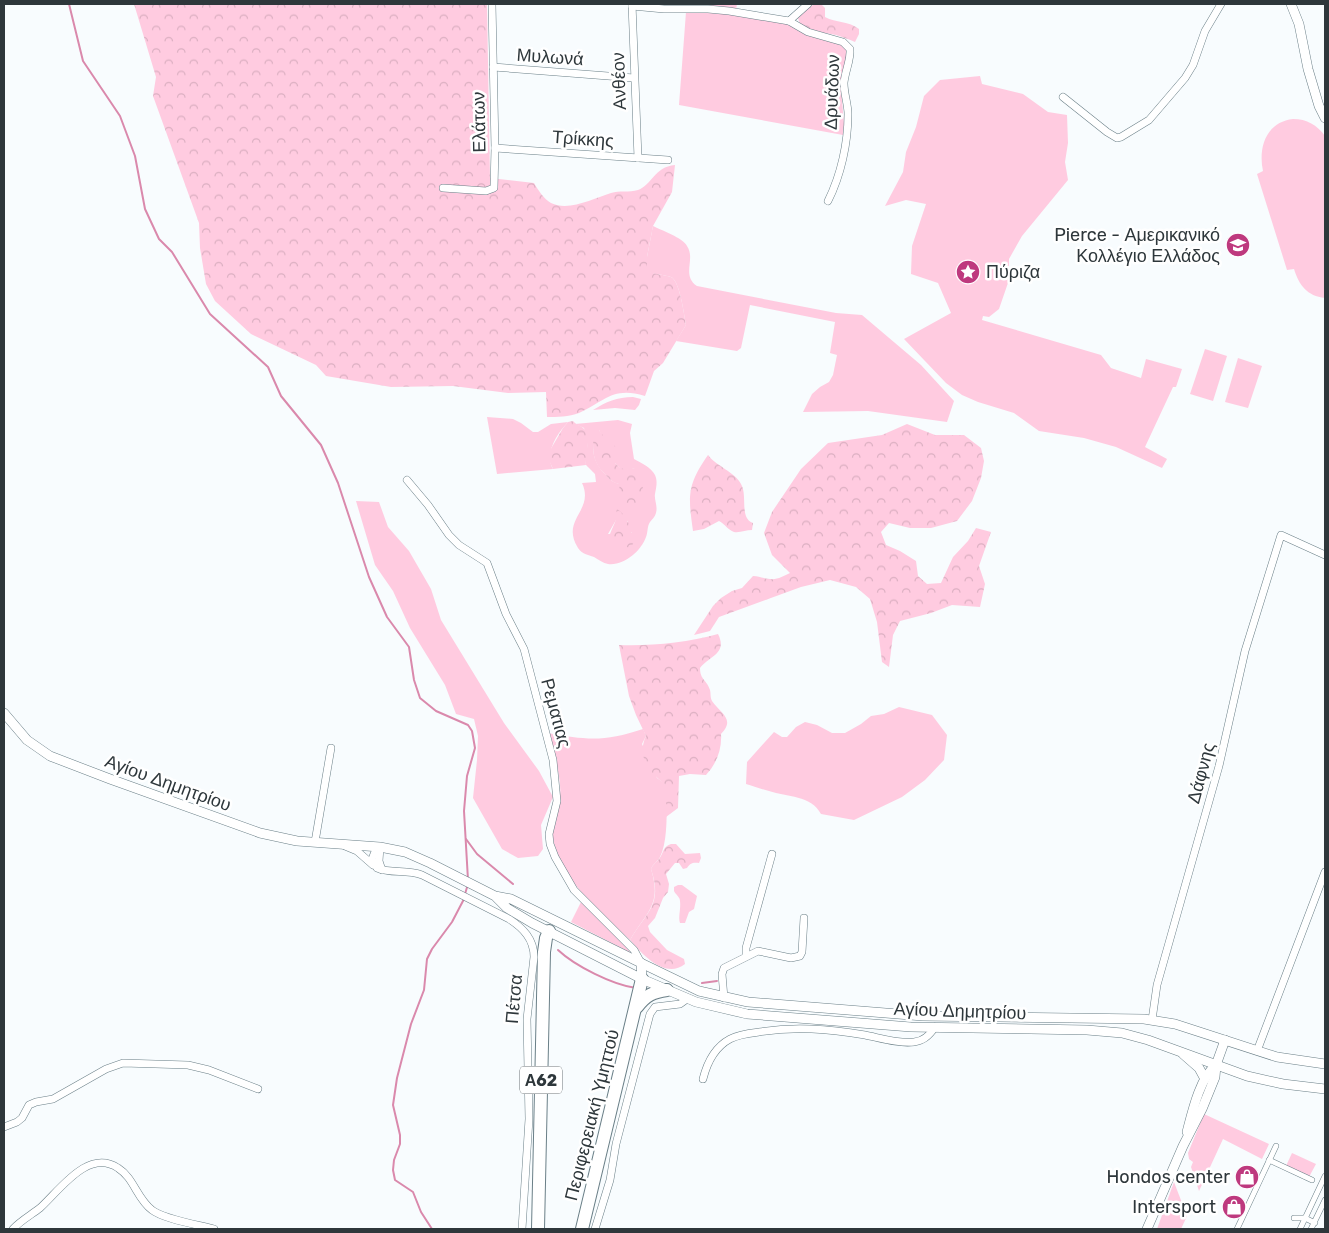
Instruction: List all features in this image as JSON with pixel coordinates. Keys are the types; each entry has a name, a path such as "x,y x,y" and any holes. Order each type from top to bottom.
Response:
{"highway":[{"name":"Περιφερειακή Υμηττού","path":"538,1229 544,961 546,938 552,926"},
{"name":"Περιφερειακή Υμηττού","path":"582,1229 642,979"},
{"path":"636,1009 646,996 668,990"}],"street":[{"name":"Ελάτων","path":"443,188 491,191 494,188 492,4"},
{"path":"632,5 664,9 729,11 789,21 808,4"},
{"path":"1063,97 1107,132 1117,138 1121,137 1149,120 1185,78 1193,65 1205,31 1221,4"},
{"path":"1291,4 1299,24 1308,69 1319,106 1325,118"},
{"name":"Ανθέον","path":"632,5 638,158"},
{"name":"Δρυάδων","path":"789,21 808,32 843,42 850,49 844,83 848,116 846,137 838,176 828,201"},
{"name":"Μυλωνά","path":"493,67 634,78"},
{"name":"Τρίκκης","path":"495,148 668,160"},
{"name":"Ρεματιας","path":"407,480 428,505 449,535 459,545 487,563 506,614 524,649 553,760 557,800 549,834 550,844 555,857 574,890 634,950 641,963"},
{"name":"Δάφνης","path":"1152,1020 1157,985 1219,766 1246,651 1281,534 1325,555"},
{"name":"Αγίου Δημητρίου","path":"4,713 27,740 50,756 260,833 297,841 338,843"},
{"path":"316,842 331,748"},
{"path":"338,843 380,847 405,852 430,863 495,896 507,908 641,963 642,979"},
{"path":"338,843 357,852 379,869"},
{"path":"379,869 380,847"},
{"path":"746,956 746,948 772,854"},
{"name":"Πέτσα","path":"379,869 422,874 487,906 519,926 527,934 534,950 528,1019 529,1119 522,1229"},
{"path":"1257,1051 1325,872"},
{"path":"724,998 722,970 746,956 762,951 791,958 798,957 802,952 804,918"},
{"name":"Αγίου Δημητρίου","path":"552,926 597,956 642,979 687,999 712,1007 747,1014 935,1028 1101,1030 1135,1036 1242,1074 1271,1082 1325,1090"},
{"name":"Αγίου Δημητρίου","path":"641,963 687,987 724,998 748,1002 912,1015 1152,1020 1174,1024 1288,1060 1325,1064"},
{"path":"595,1229 610,1180 616,1144 650,1014 655,1007 680,1004 687,999"},
{"path":"703,1079 710,1059 722,1045 735,1037 746,1034 769,1030 804,1028 912,1042 927,1038 935,1028"},
{"path":"1183,1146 1195,1126 1215,1077 1216,1065 1225,1040"},
{"path":"1181,1052 1199,1068 1204,1079"},
{"path":"4,1127 18,1122 29,1105 36,1102 53,1100 106,1069 122,1063 188,1065 209,1070 258,1089"},
{"path":"1147,1229 1183,1146 1204,1079 1208,1071 1216,1065"},
{"path":"1237,1229 1276,1146"},
{"path":"1269,1160 1312,1180"},
{"path":"13,1229 40,1208 78,1172 91,1164 102,1162 118,1168 130,1179 151,1210 214,1229"},
{"path":"1300,1229 1325,1176"},
{"path":"1312,1229 1325,1200"},
{"path":"1294,1218 1305,1218 1315,1223"}],"green space":[{"path":"134,4 487,4 490,178 534,183 548,201 566,206 614,192 638,190 643,188 662,169 675,165 672,192 653,226 647,257 647,271 671,277 674,280 683,306 686,325 663,363 654,371 645,396 634,393 617,394 579,413 547,417 546,392 508,393 453,386 391,387 326,376 316,365 251,334 215,301 206,284 200,248 199,223 153,96 156,77"},
{"path":"669,4 737,4 736,10 694,5 669,7"},
{"path":"821,4 825,8 825,17 859,29 855,42 804,27 798,18 808,7"},
{"path":"686,12 727,14 788,23 841,44 848,50 841,88 843,135 679,105"},
{"path":"980,76 982,84 1023,94 1048,112 1067,115 1068,143 1065,162 1068,180 1022,236 1009,259 1009,280 999,309 989,317 983,316 982,320 1101,355 1111,368 1141,378 1146,359 1182,369 1176,387 1173,387 1145,447 1167,459 1162,468 1116,447 1084,438 1039,431 1014,413 962,395 946,383 904,339 951,313 938,283 911,274 912,246 926,204 906,200 885,206 903,172 906,152 916,127 924,96 940,80"},
{"path":"1293,119 1311,123 1325,136 1325,298 1313,295 1305,289 1298,280 1294,269 1287,270 1257,174 1263,171 1263,145 1270,131 1276,125"},
{"path":"653,226 677,237 685,243 690,256 690,277 697,286 836,313 862,315 921,365 954,401 947,422 868,411 803,412 812,394 829,382 833,375 837,355 830,353 835,322 750,305 741,348 737,351 676,341 686,325 677,285 671,277 647,272 647,257"},
{"path":"1205,349 1227,356 1213,401 1190,394"},
{"path":"1238,358 1262,366 1248,408 1225,402"},
{"path":"633,397 641,399 635,410 615,408 593,410 612,401"},
{"path":"487,417 513,419 533,432 538,432 551,424 568,422 556,438 551,450 550,457 553,469 497,474"},
{"path":"618,420 632,424 630,433 634,459 648,467 656,478 655,516 649,524 644,542 636,552 620,563 606,564 583,553 578,548 574,538 575,522 584,501 585,493 582,483 596,482 595,474 586,465 585,458 588,443 584,428 575,424","holes":["599,430 617,465 621,469 626,470 635,468 620,492 620,484 609,479 595,458 593,448","616,520 628,521 628,528 632,533 608,534"]},
{"path":"573,421 586,431 588,436 586,465 553,469 548,458 549,452 563,428 568,422"},
{"path":"907,424 935,435 964,435 981,448 984,461 981,478 972,501 957,521 931,528 910,528 889,523 881,532 886,545 916,561 918,576 927,584 941,583 953,557 968,541 976,528 991,532 979,566 985,584 980,607 952,605 900,621 893,635 889,667 882,662 877,622 870,599 856,587 830,580 801,587 719,617 710,631 694,635 713,606 721,598 732,591 742,588 753,576 773,579 790,573 772,555 764,533 772,512 801,469 828,443 882,435"},
{"path":"594,430 599,430 615,446 619,453 619,458 615,463 619,467 624,469 635,468 639,472 643,480 643,489 639,503 623,504 618,498 620,492 619,484 610,479 596,463 593,442"},
{"path":"708,455 741,484 744,494 745,512 746,516 753,523 752,530 734,532 719,521 704,529 693,531 690,509 691,491 696,475"},
{"path":"356,501 379,502 388,527 409,551 431,589 441,620 504,723 539,771 553,797 541,825 543,849 538,856 518,858 502,849 473,798 478,736 474,719 456,714 445,685 410,628 393,591 375,565"},
{"path":"617,509 624,515 630,528 634,542 631,547 615,548 610,541"},
{"path":"718,634 721,646 716,654 700,668 700,672 709,687 712,701 727,720 725,729 721,734 718,756 706,775 690,774 679,776 678,808 666,817 666,785 646,764 643,744 646,736 629,696 619,645 669,643 694,640"},
{"path":"899,707 932,715 947,735 944,760 925,780 902,797 854,820 821,814 817,808 805,800 746,784 747,762 774,732 782,737 787,737 796,727 805,722 817,725 832,733 845,733 871,716 884,714"},
{"path":"643,729 646,736 642,744 657,778 667,785 666,832 663,850 651,869 655,891 654,900 630,940 583,894 564,867 557,853 553,833 560,797 560,781 548,733 596,739"},
{"path":"671,844 676,844 685,854 700,853 701,858 699,863 692,863 683,869 679,863 675,863 666,874 669,884 668,892 663,898 655,918 648,926 650,932 667,950 684,959 685,964 670,969 662,967 647,958 630,940 654,900 655,891 651,869 661,857 665,848"},
{"path":"682,885 697,896 694,909 689,912 685,923 680,923 680,900 674,891 674,887"},
{"path":"581,902 610,929 631,953 571,922"},
{"path":"1204,1114 1269,1144 1262,1159 1223,1139 1199,1191 1191,1167 1193,1162 1189,1159 1188,1153"},
{"path":"1292,1153 1316,1164 1309,1177 1286,1166"},
{"path":"1174,1182 1187,1216 1181,1229 1157,1229"}],"waterway":[{"path":"69,4 83,61 120,116 135,156 145,209 159,239 172,252 210,314 268,367 281,396 321,445 338,483 369,577 387,617 409,647 414,680 420,698 436,711 468,725 472,731 475,748 467,776 464,811 468,880"},
{"path":"466,839 477,854 513,884"},
{"path":"465,894 468,884"},
{"path":"432,1229 421,1212 413,1192 395,1180 394,1160 400,1144 400,1135 393,1105 397,1078 411,1024 424,990 427,959 452,922 464,899"},
{"path":"558,950 595,974 616,983 636,988"},
{"path":"702,983 717,981"}],"place":[{"name":"Pierce - Αμερικανικό Κολλέγιο Ελλάδος","path":"1238,245"},
{"name":"Πύριζα","path":"968,272"},
{"name":"Hondos center","path":"1247,1177"},
{"name":"Intersport","path":"1234,1207"}]}
